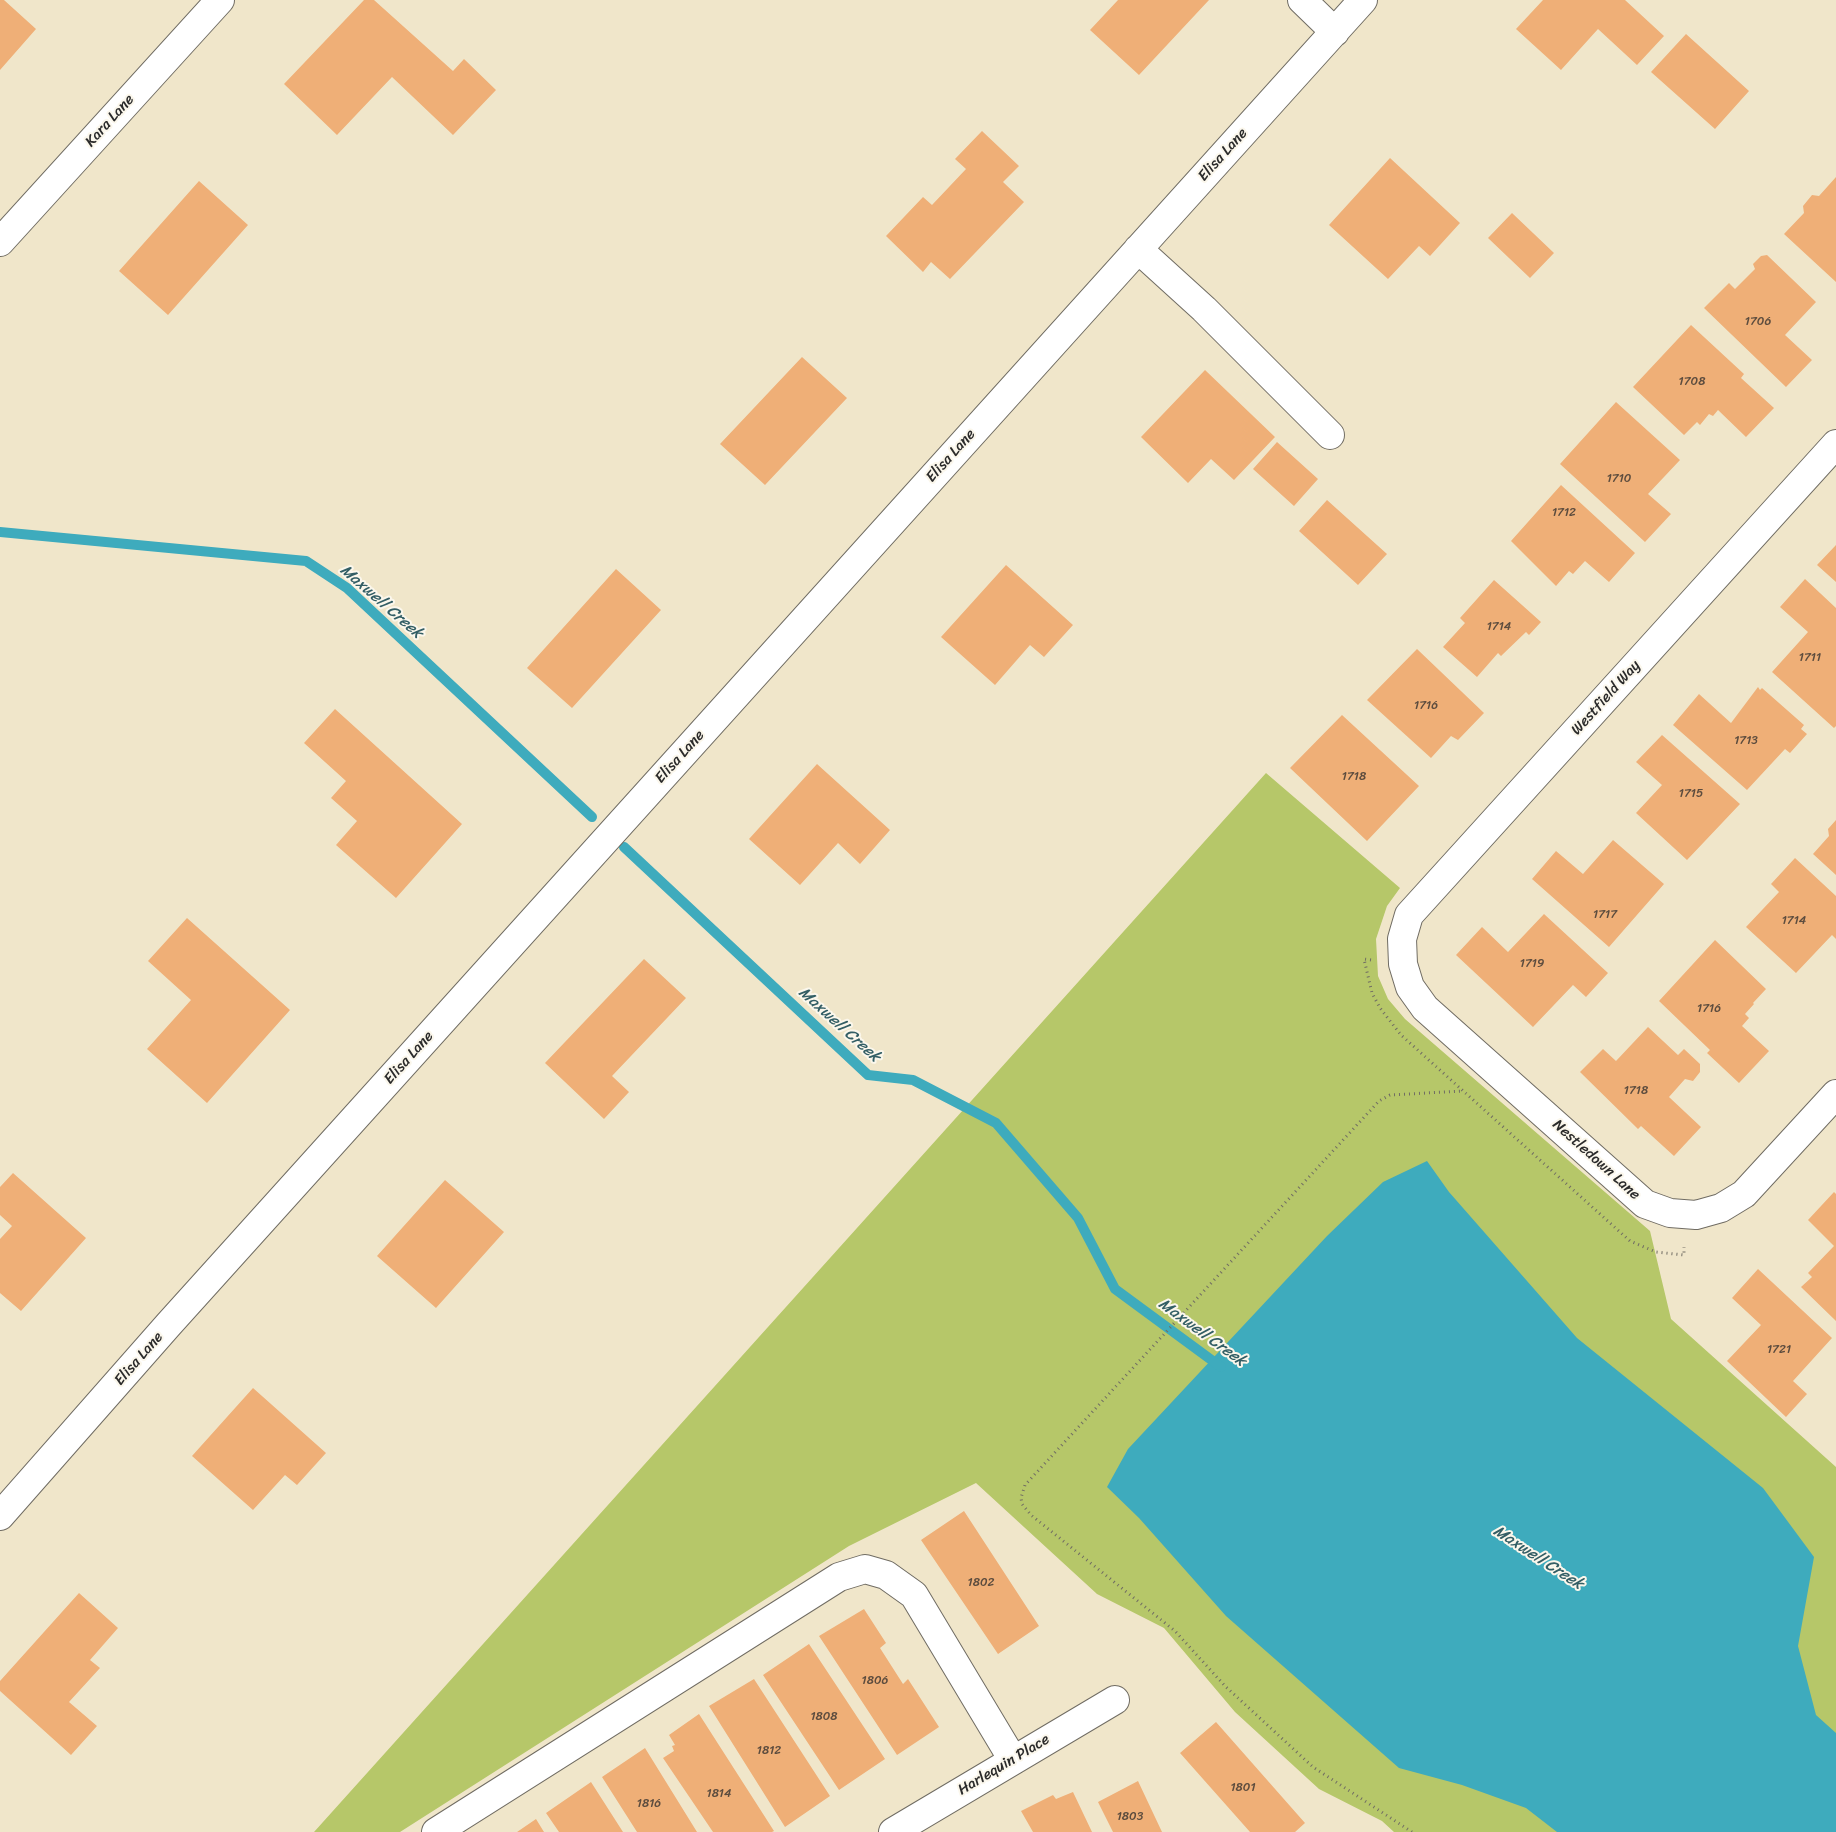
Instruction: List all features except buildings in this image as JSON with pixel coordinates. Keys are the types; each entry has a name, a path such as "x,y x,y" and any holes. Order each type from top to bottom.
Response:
{"street":[{"name":"Kara Lane","path":"0,242 220,0"},
{"path":"1302,0 1335,32"},
{"name":"Elisa Lane","path":"0,1516 169,1324 1363,0"},
{"path":"1138,249 1204,309 1330,435"},
{"name":"Westfield Way","path":"1403,964 1402,939 1409,915 1836,444"},
{"name":"Nestledown Lane","path":"1403,964 1410,987 1425,1008 1645,1204 1670,1213 1696,1215 1713,1211 1744,1194 1836,1094"},
{"path":"436,1832 838,1578 865,1569 886,1575 914,1595 1013,1760"},
{"name":"Harlequin Place","path":"893,1832 1115,1700"}],"path":[{"path":"1412,1832 1313,1767 1225,1686 1170,1626 1031,1515 1022,1504 1022,1491 1024,1485 1379,1101 1390,1095 1464,1091"}],"green space":[{"path":"1266,773 1400,888 1387,906 1376,939 1378,976 1388,999 1405,1019 1650,1231 1671,1319 1836,1467 1836,1832 1394,1832 1382,1821 1319,1789 1235,1712 1164,1628 1097,1594 976,1483 849,1546 400,1832 314,1832"}],"water":[{"path":"1427,1161 1449,1192 1577,1338 1763,1488 1814,1557 1798,1646 1816,1715 1836,1733 1836,1832 1557,1832 1526,1808 1462,1785 1399,1768 1226,1616 1139,1518 1107,1487 1128,1449 1327,1236 1383,1182"}],"waterway":[{"name":"Maxwell Creek","path":"0,532 306,561 347,588 592,817"},
{"name":"Maxwell Creek","path":"624,847 868,1075 913,1080 996,1123 1078,1218 1115,1289 1221,1367"}]}
